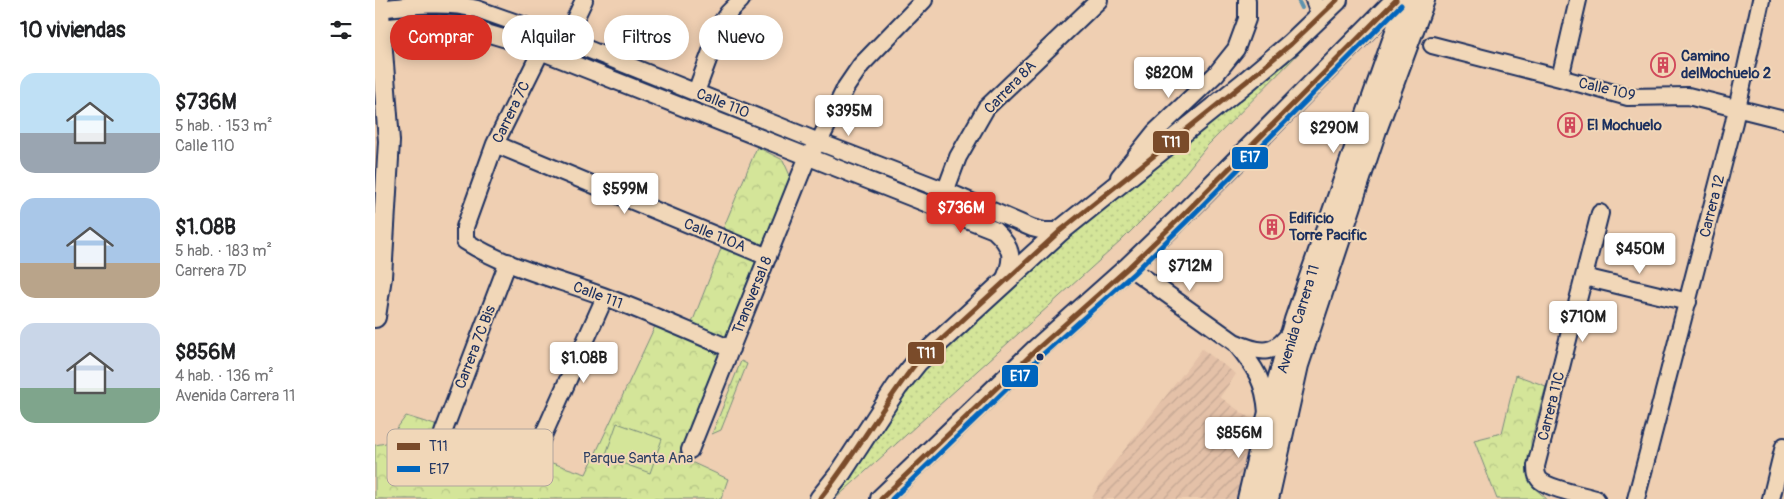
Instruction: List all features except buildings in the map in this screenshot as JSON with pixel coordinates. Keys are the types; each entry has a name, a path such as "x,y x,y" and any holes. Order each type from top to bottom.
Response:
{"main road":[{"path":"820,499 840,474 906,374 1060,231 1247,81 1317,8 1337,0"},
{"path":"881,499 1037,349 1129,267 1180,218 1396,0"},
{"name":"Avenida Carrera 11","path":"1248,499 1265,427 1294,325 1407,0"},
{"path":"1276,462 1425,0"},
{"name":"Avenida Carrera 11","path":"1268,499 1298,365 1375,130 1425,0"},
{"path":"375,317 381,277 389,141 379,13"}],"street":[{"path":"577,15 584,0"},
{"path":"696,92 722,22 741,0"},
{"name":"Transversal 8","path":"690,450 808,156 819,142 846,88 861,65 924,0"},
{"path":"1103,196 1155,132 1216,74 1236,49 1247,18 1247,0"},
{"path":"1560,78 1578,0"},
{"name":"Carrera 12","path":"1637,499 1737,107 1761,0"},
{"name":"Carrera 8A","path":"939,209 958,157 986,108 1094,2"},
{"name":"Calle 110","path":"379,13 433,5 465,3 502,17"},
{"name":"Calle 110","path":"379,13 427,23 459,25 502,38"},
{"name":"Calle 109","path":"1432,45 1628,97 1687,96 1784,120"},
{"name":"Calle 110","path":"594,52 946,191 1032,228 1044,231 1060,231"},
{"name":"Carrera 7C","path":"465,240 465,227 495,144 537,60"},
{"name":"Calle 110","path":"564,60 994,230 1009,246 1011,260 1003,284"},
{"name":"Calle 110A","path":"495,144 768,257"},
{"name":"Carrera 11C","path":"1596,499 1542,482 1537,476 1536,466 1599,213"},
{"name":"Calle 111","path":"465,240 480,250 508,262 605,297 731,349"},
{"name":"Carrera 7C Bis","path":"445,429 508,262"},
{"path":"1129,267 1234,342 1252,363 1259,374 1266,400 1265,427"},
{"path":"1584,277 1688,302"},
{"path":"546,429 605,297"},
{"path":"1234,342 1261,351 1271,349 1280,345 1294,325"},
{"path":"1771,499 1784,446"}],"shaded area":[{"path":"1202,349 1236,374 1220,397 1255,422 1237,499 1091,499 1112,466"}],"green space":[{"path":"1308,44 1207,146 1168,194 1121,241 835,499 832,499 914,378 997,300 1144,169"},
{"path":"582,60 594,60 804,142 803,146"},
{"path":"757,147 783,160 792,180 762,245 723,229"},
{"path":"722,246 757,258 726,338 692,323"},
{"name":"Parque Santa Ana","path":"656,324 722,353 678,456 728,479 721,499 375,499 375,445 387,442 387,486 553,486 553,463 586,474"},
{"path":"741,361 747,364 721,430 712,434"},
{"path":"1516,375 1546,386 1531,441 1533,487 1547,499 1497,499 1474,440 1502,433"},
{"name":"Parque Santa Ana","path":"406,416 435,425 436,429 396,429"},
{"path":"617,423 662,439 650,473 605,457"}],"waterway":[{"path":"1298,0 1302,8"}],"transit line":[{"name":"T11","path":"820,499 917,362 1060,231 1247,81 1291,44 1337,0"},
{"name":"T11","path":"881,499 1037,349 1129,267 1180,218 1396,0"},
{"name":"E17","path":"892,499 1042,355 1134,273 1401,5"}],"place":[{"name":"Camino delMochuelo 2","path":"1663,65"},
{"name":"El Mochuelo","path":"1570,125"},
{"name":"Edificio Torre Pacific","path":"1272,227"}]}
